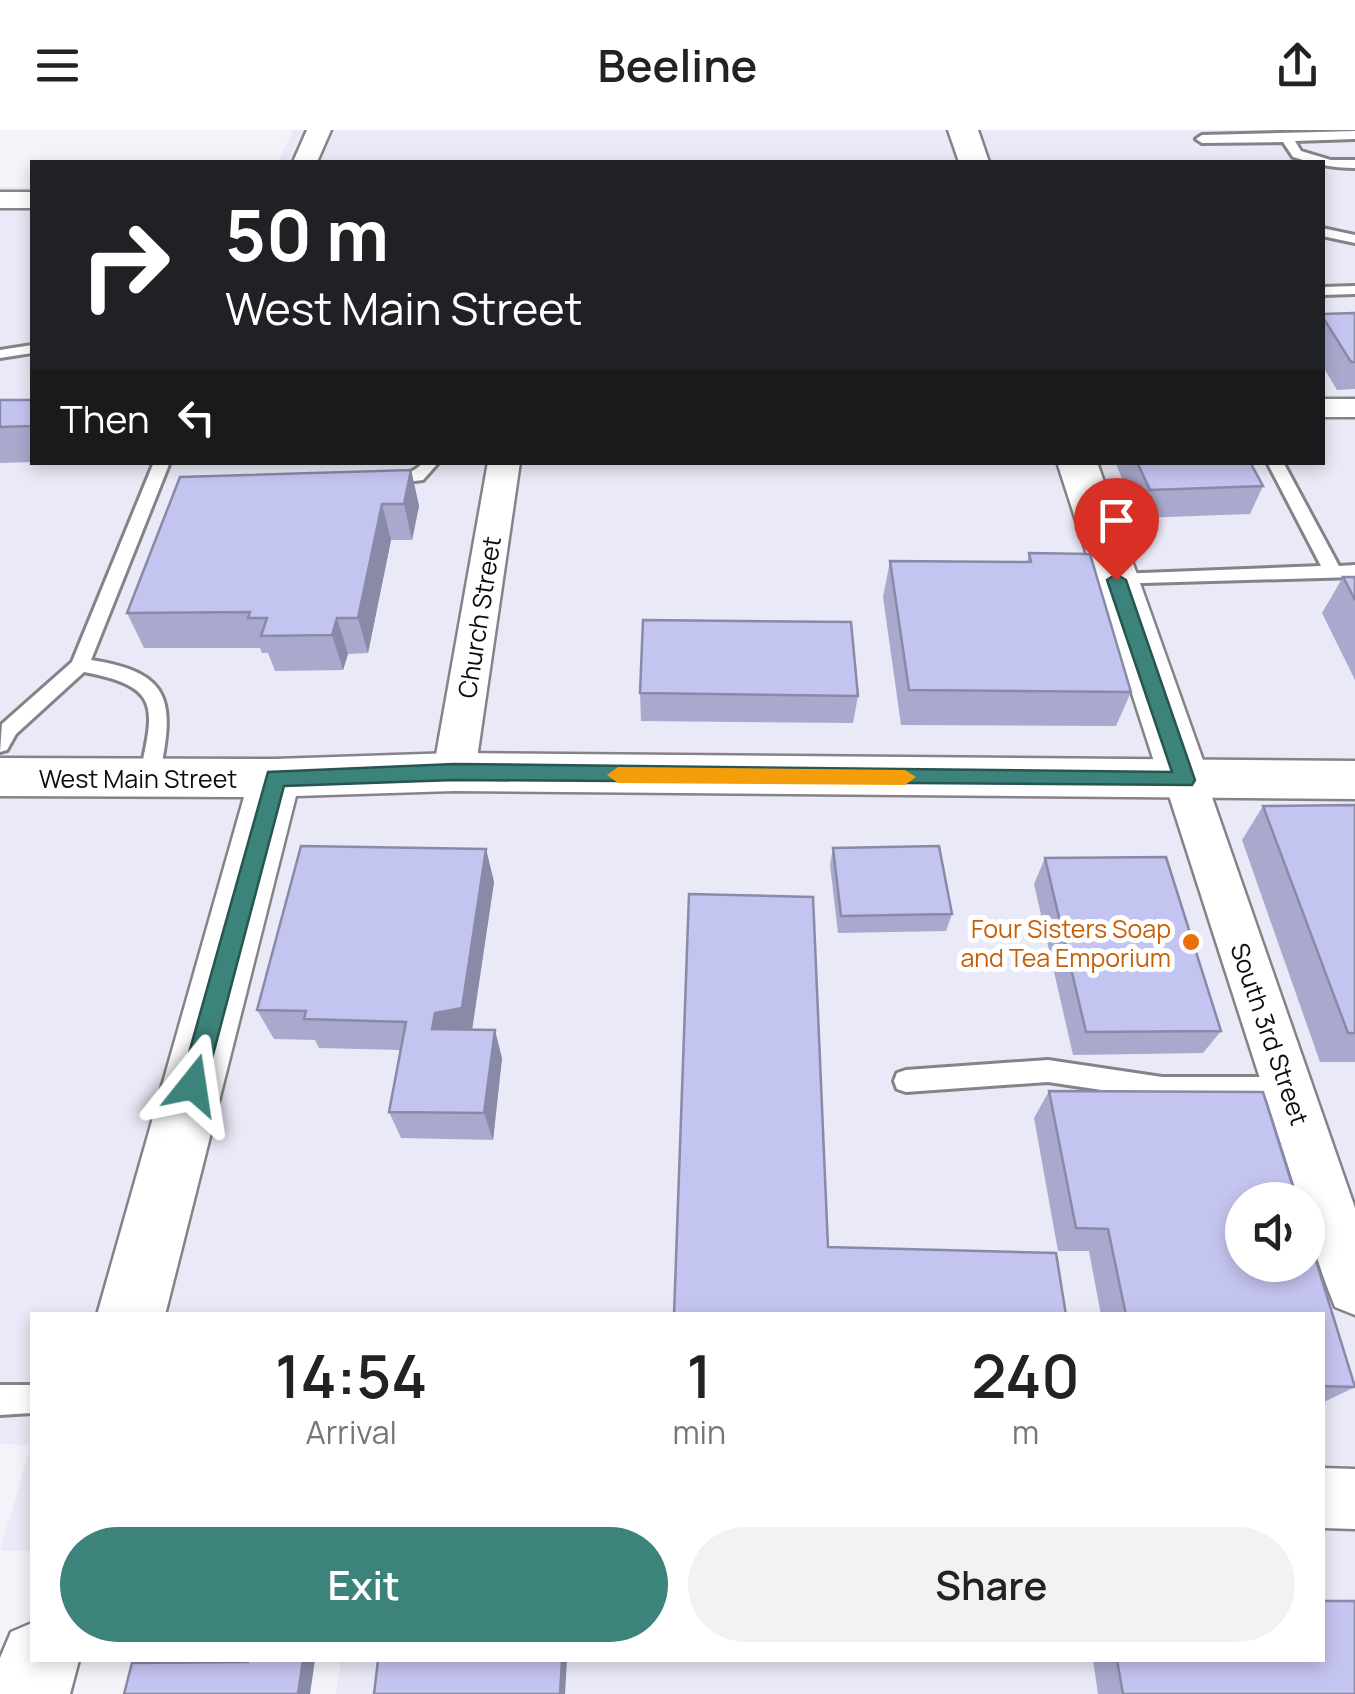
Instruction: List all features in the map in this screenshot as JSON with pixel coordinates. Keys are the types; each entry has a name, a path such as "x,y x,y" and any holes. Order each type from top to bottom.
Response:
{"main road":[{"path":"963,130 973,160"},
{"path":"1078,465 1185,780"},
{"name":"West Main Street","path":"0,778 275,778 454,772 1355,780"},
{"path":"132,1312 275,778"},
{"path":"30,1694 38,1662"}],"street":[{"path":"305,160 319,130"},
{"path":"0,200 30,200"},
{"name":"Church Street","path":"454,772 504,465"},
{"name":"South 3rd Street","path":"1185,780 1288,1088 1346,1236 1355,1288"},
{"path":"1325,1498 1355,1498"}],"lane":[{"path":"1202,139 1355,135"},
{"path":"1287,138 1297,154 1317,160"},
{"path":"1325,162 1355,164"},
{"path":"1325,233 1355,239"},
{"path":"1325,291 1355,290"},
{"path":"0,354 30,349"},
{"path":"0,744 9,729 80,665 162,484 162,465"},
{"path":"358,480 414,479 424,475 429,465"},
{"path":"1278,465 1333,572"},
{"path":"1116,580 1355,571"},
{"path":"80,665 135,677 151,693 160,714 149,778"},
{"path":"906,1081 1048,1070 1162,1088 1288,1088"},
{"path":"0,1400 30,1400"}],"shaded area":[{"path":"293,130 1355,130 1355,1694 336,1694 341,1662 1325,1662 1325,1312 30,1312 30,1445 0,1444 0,187 30,187 30,465 1325,465 1325,160 279,160"},
{"path":"30,1448 30,1551 0,1550"}],"building":[{"path":"1355,313 1355,362 1351,362 1325,321 1325,314"},
{"path":"0,400 30,400 30,426 0,427"},
{"path":"1138,465 1252,465 1263,486 1150,490"},
{"path":"411,470 404,504 382,504 358,618 337,618 332,635 261,636 267,618 248,618 250,612 127,613 180,477"},
{"path":"1029,553 1090,554 1131,692 909,690 890,561 1031,562"},
{"path":"1343,577 1355,577 1355,600"},
{"path":"643,620 851,622 858,696 640,693"},
{"path":"1355,805 1355,1033 1348,1033 1263,806"},
{"path":"301,846 486,849 462,1008 435,1013 432,1029 495,1030 484,1113 389,1112 406,1022 304,1019 306,1011 257,1010"},
{"path":"939,846 952,914 841,916 833,848"},
{"path":"1166,857 1221,1031 1086,1032 1045,858"},
{"path":"689,894 813,897 828,1247 1056,1253 1066,1312 674,1312"},
{"path":"1049,1091 1263,1092 1291,1182 1225,1182 1225,1282 1323,1282 1355,1387 1325,1386 1325,1312 1125,1312 1108,1229 1076,1228"},
{"path":"1325,1601 1355,1601 1355,1694 1123,1694 1117,1662 1325,1662"},
{"path":"303,1662 298,1694 124,1694 132,1663"},
{"path":"378,1662 562,1662 560,1694 374,1694"}],"slow traffic":[{"path":"618,775 905,777"}],"place":[{"name":"Four Sisters Soap and Tea Emporium","path":"1191,942"}],"route":[{"path":"193,1085 275,778 454,772 1185,780 1116,580"}]}
